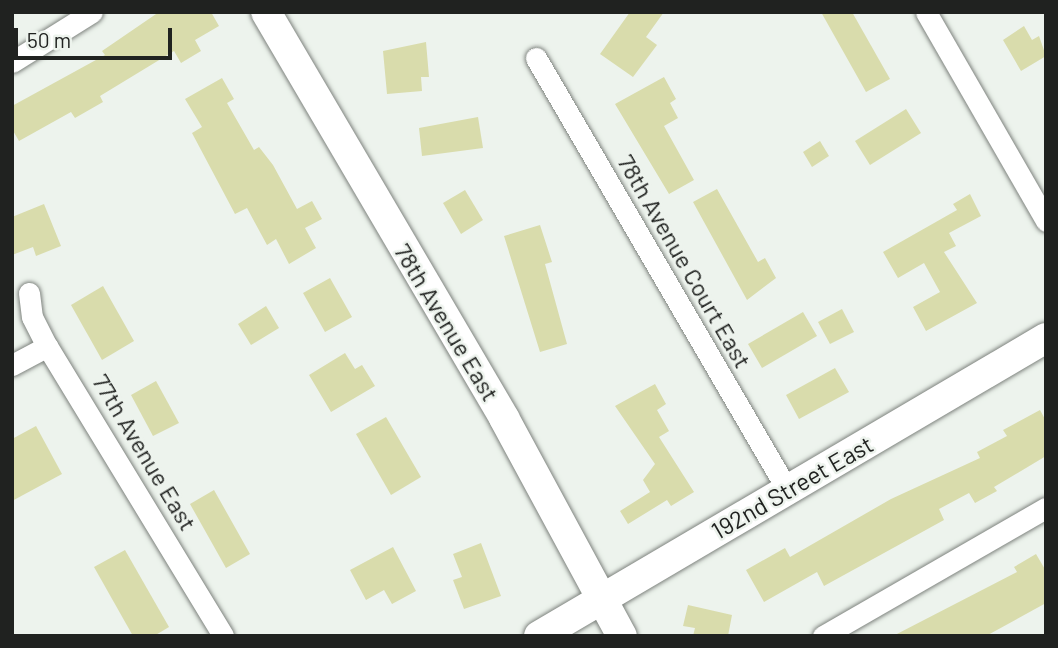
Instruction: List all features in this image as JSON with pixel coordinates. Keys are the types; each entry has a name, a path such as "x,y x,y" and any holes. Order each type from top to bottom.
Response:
{"street":[{"path":"12,62 92,12"},
{"name":"78th Avenue East","path":"266,12 504,418 622,636"},
{"path":"926,12 1046,221"},
{"name":"78th Avenue Court East","path":"536,58 788,491"},
{"name":"77th Avenue East","path":"29,293 32,317 47,346 223,636"},
{"name":"192nd Street East","path":"539,636 1046,338"},
{"path":"12,365 47,346"},
{"path":"823,636 1046,508"}],"building":[{"path":"159,12 211,12 219,26 195,40 201,51 181,63 174,51 100,96 103,102 75,118 71,112 19,141 12,129 12,106 105,55 102,51"},
{"path":"630,12 664,12 646,37 657,45 633,77 600,54"},
{"path":"821,12 852,12 890,79 866,92"},
{"path":"1024,26 1032,40 1039,36 1046,56 1021,71 1003,40"},
{"path":"426,42 429,77 421,77 422,91 387,94 383,51"},
{"path":"664,77 676,99 670,103 678,118 664,126 694,180 669,194 615,104"},
{"path":"222,78 234,99 227,103 254,150 259,147 273,165 297,209 312,201 322,219 305,228 316,248 289,264 276,239 267,245 247,208 235,214 192,133 202,127 185,99"},
{"path":"906,109 921,133 870,165 855,141"},
{"path":"478,117 483,148 422,156 419,128"},
{"path":"820,141 829,156 812,167 803,152"},
{"path":"717,189 758,262 765,258 776,278 747,300 693,202"},
{"path":"465,190 483,220 461,234 443,203"},
{"path":"970,194 981,216 949,233 956,246 944,252 977,303 926,331 913,307 940,292 924,263 898,278 883,252 957,210 953,204"},
{"path":"44,204 61,246 36,256 33,247 12,255 12,217"},
{"path":"540,225 552,262 545,264 567,344 540,352 504,236"},
{"path":"330,278 352,317 325,332 303,293"},
{"path":"103,286 134,341 102,360 71,305"},
{"path":"266,306 279,328 251,345 238,324"},
{"path":"842,309 854,332 830,344 818,322"},
{"path":"803,312 817,336 762,368 748,344"},
{"path":"345,353 355,369 362,365 375,386 331,412 309,375"},
{"path":"835,368 849,392 799,419 786,395"},
{"path":"156,381 179,423 153,436 131,395"},
{"path":"655,384 666,404 657,410 669,431 659,437 694,492 671,506 667,500 628,524 620,511 650,492 643,480 655,464 615,406"},
{"path":"1040,410 1046,421 1046,456 994,487 997,491 975,503 969,493 939,509 944,520 824,586 817,572 764,602 746,570 785,548 790,557 891,499 980,458 977,452 1007,436 1003,430"},
{"path":"386,417 421,477 391,495 356,434"},
{"path":"36,426 62,474 12,501 12,439"},
{"path":"214,490 250,554 226,568 190,504"},
{"path":"481,543 501,596 464,609 453,580 462,577 453,554"},
{"path":"393,547 416,591 392,604 384,590 366,600 350,570"},
{"path":"125,550 169,627 154,636 133,636 94,567"},
{"path":"1036,554 1046,571 1046,603 986,636 893,636 1017,572 1014,567"},
{"path":"688,605 732,615 728,636 693,636 695,628 683,626"}]}
